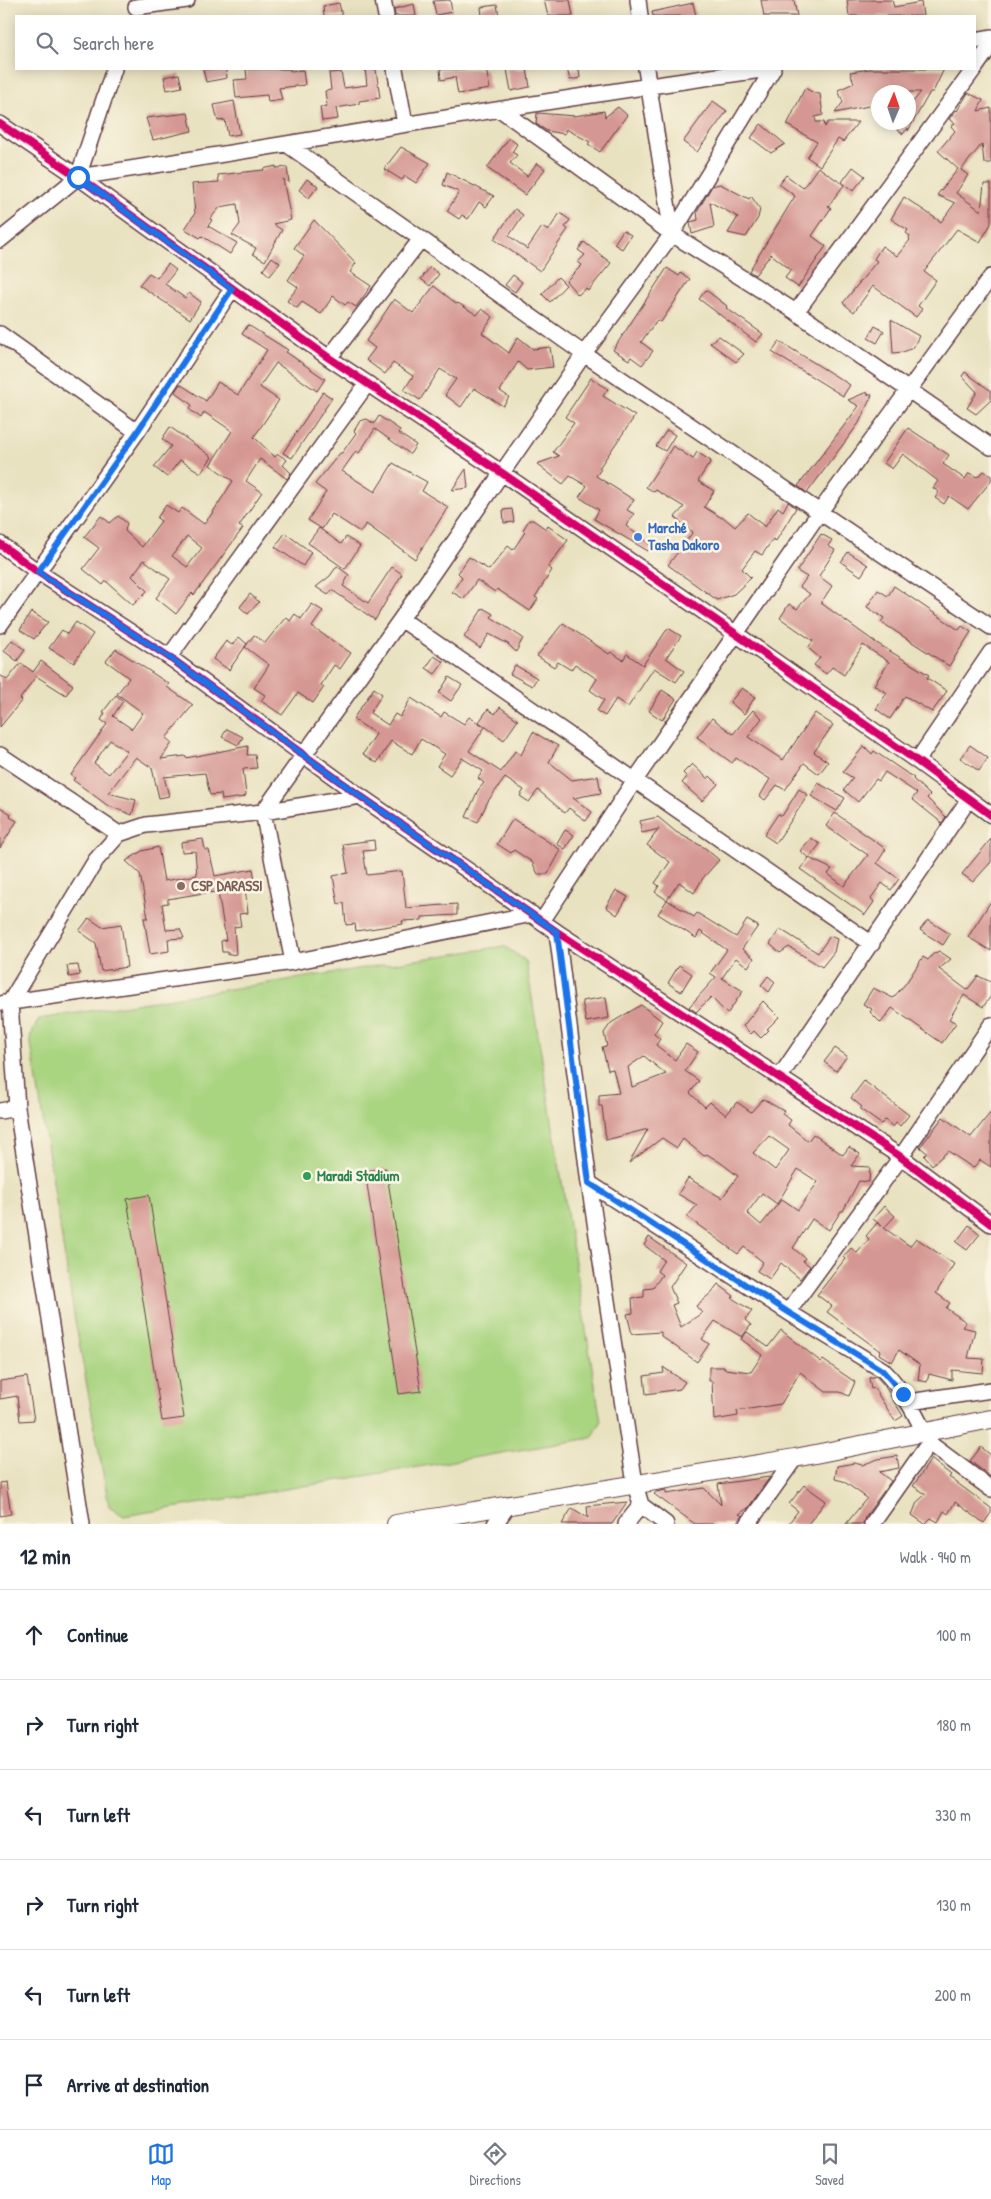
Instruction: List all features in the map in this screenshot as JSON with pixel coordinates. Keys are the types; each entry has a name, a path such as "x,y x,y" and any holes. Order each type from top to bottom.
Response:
{"street":[{"path":"136,8 187,0"},
{"path":"383,0 386,15"},
{"path":"638,0 640,15"},
{"path":"976,40 991,37"},
{"path":"976,65 991,45"},
{"path":"78,177 114,70"},
{"path":"395,70 405,124"},
{"path":"646,70 672,234"},
{"path":"0,240 78,177 288,145 405,124 649,85 762,70"},
{"path":"293,962 264,812 401,619 584,354 672,234 772,70"},
{"path":"796,312 973,70"},
{"path":"501,110 672,234 796,312 991,447"},
{"path":"0,124 78,177 329,358 502,473 736,634 991,815"},
{"path":"288,145 584,354 991,627"},
{"path":"329,358 421,239"},
{"path":"5,1003 293,962 537,917 635,780 819,513 991,277"},
{"path":"0,625 137,432 232,289"},
{"path":"0,334 137,432"},
{"path":"169,657 367,384"},
{"path":"0,544 38,572 169,657 360,796 557,932 902,1158 991,1224"},
{"path":"401,619 872,944"},
{"path":"917,761 991,652"},
{"path":"0,755 119,834"},
{"path":"82,1524 17,1108 5,1003 96,860 119,834 146,824 264,812 360,796"},
{"path":"780,1078 969,799"},
{"path":"557,932 589,1183 635,1484 641,1505 666,1524"},
{"path":"788,1312 902,1158 991,1025"},
{"path":"0,1111 17,1108"},
{"path":"589,1183 788,1312 882,1370 893,1380 909,1402 927,1437 991,1489"},
{"path":"909,1402 991,1390"},
{"path":"396,1524 927,1437 991,1419"},
{"path":"872,1524 927,1437"},
{"path":"748,1524 795,1458"},
{"path":"495,1524 509,1504"},
{"path":"626,1524 641,1505"}],"green space":[{"name":"Maradi Stadium","path":"504,946 526,961 601,1422 592,1438 124,1516 109,1506 74,1315 30,1037 39,1019"}],"building":[{"path":"450,0 452,12 436,15 433,1"},
{"path":"544,0 570,0 573,15 548,15"},
{"path":"761,0 794,0 797,15 764,15"},
{"path":"847,0 892,0 894,7 921,2 923,15 849,15"},
{"path":"339,3 342,15 324,15 323,6"},
{"path":"693,3 696,15 653,15 652,12"},
{"path":"414,4 416,15 395,15 394,9"},
{"path":"497,5 499,15 482,15 481,7"},
{"path":"203,70 226,70 227,78 206,82"},
{"path":"246,70 303,70 305,85 279,88 282,100 268,102 267,95 236,98 234,80 247,79"},
{"path":"365,70 376,70 380,98 359,101 359,104 336,108 338,119 322,121 320,107 327,106 325,91 331,90 329,73 341,72 344,88 367,85"},
{"path":"440,70 486,70 490,89 458,94 455,77 441,80"},
{"path":"507,70 527,70 530,87 511,91"},
{"path":"567,70 579,70 580,78 570,80"},
{"path":"863,70 944,70 933,92 930,92 916,117 916,98 921,92 916,92 916,85 871,85 871,105 835,113 843,102 838,90 854,83 850,72"},
{"path":"179,74 182,87 167,90 164,77"},
{"path":"805,88 820,94 823,115 815,117 816,122 824,122 825,127 828,122 858,122 843,142 838,139 820,166 807,157 817,142 787,125"},
{"path":"968,93 983,100 978,111 991,108 991,163 984,163 982,144 961,170 968,175 956,193 981,211 984,184 991,184 991,224 980,242 957,229 924,272 936,280 918,306 922,309 916,317 873,286 854,312 843,303 877,261 874,259 882,246 897,256 910,240 910,236 906,233 908,230 891,219 904,197 941,222 955,203 937,195 958,169 938,151 955,131 951,126 955,123 949,119 957,111"},
{"path":"234,101 240,134 228,136 225,120 218,121 214,105"},
{"path":"713,101 727,111 697,152 683,142"},
{"path":"618,107 627,115 600,152 588,144 590,142 566,129 565,134 547,131 536,124 537,113 575,116 604,111 605,117"},
{"path":"188,113 192,131 153,140 146,118"},
{"path":"761,124 785,144 771,153 751,138"},
{"path":"898,130 906,130 903,134"},
{"path":"509,138 517,144 512,152 517,155 510,163 527,176 537,163 545,169 525,195 487,168"},
{"path":"401,147 430,163 416,183 405,176 402,180 384,169"},
{"path":"276,166 276,168 287,167 289,183 283,179 291,220 273,224 282,230 265,261 253,254 256,248 232,235 240,224 237,204 220,207 210,219 212,220 208,226 237,243 230,254 202,236 200,238 185,229 195,213 192,184 219,182 218,175 264,170"},
{"path":"818,167 844,185 828,206 831,208 812,236 826,246 798,287 785,278 791,270 771,254 755,275 749,271 795,196 779,184 786,175 803,188"},
{"path":"853,167 865,176 853,191 842,182"},
{"path":"447,172 494,196 486,207 479,202 468,219 462,215 459,219 447,211 459,192 443,185"},
{"path":"307,179 318,186 309,198 299,190"},
{"path":"720,184 749,199 751,196 760,209 758,218 746,237 728,233 738,217 710,202 714,227 692,234 690,222 698,220 697,212 712,186"},
{"path":"515,209 523,215 509,236 527,249 542,227 548,231 560,213 570,220 565,227 568,229 540,271 494,239"},
{"path":"314,220 356,263 350,272 371,286 356,307 348,302 345,305 333,296 321,314 302,302 297,308 287,301 298,287 288,280 304,256 294,248"},
{"path":"623,230 631,235 622,249 614,244"},
{"path":"584,242 611,263 588,291 586,288 578,295 566,281 582,265 578,262 585,255 578,250"},
{"path":"272,257 280,263 270,276 263,270"},
{"path":"168,264 176,270 165,284 185,298 189,293 201,302 190,319 139,285 149,273 157,278"},
{"path":"430,267 439,274 430,286 421,279"},
{"path":"667,268 679,276 681,273 690,279 661,322 657,320 641,342 653,351 642,365 631,357 629,360 613,350"},
{"path":"513,275 522,282 515,292 505,285"},
{"path":"558,277 566,285 550,302 542,294"},
{"path":"434,286 457,304 477,315 482,309 493,317 482,333 509,353 518,337 533,349 550,347 553,367 527,370 518,362 500,391 509,397 503,406 474,388 461,407 445,395 456,379 440,369 420,400 404,390 413,376 393,363 385,374 366,360 375,348 366,341 394,299 413,313"},
{"path":"706,290 727,306 726,308 763,334 756,342 699,299"},
{"path":"891,320 919,336 913,348 893,353"},
{"path":"248,325 288,350 286,352 325,379 317,391 276,363 260,386 279,400 254,437 275,457 278,454 287,460 283,465 291,473 287,479 260,459 246,481 262,492 239,526 243,528 194,595 192,593 176,614 156,598 170,579 144,560 132,576 147,591 133,605 106,581 103,585 83,569 99,548 84,537 101,516 110,523 118,516 127,523 125,531 142,547 161,521 157,518 166,505 178,513 182,508 204,524 233,481 210,465 232,431 204,412 201,418 189,409 192,405 175,392 180,384 206,401 218,382 238,395 267,350 242,334","holes":["187,536 202,548 187,567 172,556"]},
{"path":"875,326 884,331 877,343 868,338"},
{"path":"719,336 744,354 736,362 710,343"},
{"path":"779,341 850,385 843,396 772,352"},
{"path":"965,372 991,391 991,400 976,414 967,408 977,392 962,376"},
{"path":"591,378 608,389 603,396 635,416 599,468 601,469 596,476 634,500 627,510 634,514 626,526 652,546 648,551 594,519 599,510 579,497 587,486 570,476 563,484 537,464 559,456 553,452 574,423 565,417"},
{"path":"323,392 332,398 292,458 283,453"},
{"path":"867,392 867,394 872,395 859,423 807,493 798,486 859,406 848,400"},
{"path":"379,416 400,430 398,433 416,445 410,454 375,429 359,453 356,451 342,471 375,492 393,463 427,482 422,491 448,507 415,559 366,524 360,532 332,514 322,529 308,520 326,492 315,484 340,453 342,453 356,433 354,431 360,421 367,419 374,424"},
{"path":"170,427 212,457 201,473 180,460 167,477 154,467 171,446 162,439"},
{"path":"908,428 949,455 943,464 965,479 969,473 977,477 984,471 991,476 991,481 968,509 949,496 944,504 935,498 939,492 933,488 938,481 903,454 892,469 884,463"},
{"path":"667,430 675,435 665,451 656,446"},
{"path":"673,446 693,459 697,452 711,461 698,481 714,491 704,507 723,517 735,527 748,513 765,527 778,507 783,511 788,502 796,508 776,541 773,539 762,555 755,551 742,569 751,578 734,594 717,600 668,565 693,532 675,517 684,507 656,490 654,492 646,487"},
{"path":"466,469 468,488 452,490"},
{"path":"512,509 514,522 504,523 503,510"},
{"path":"529,520 533,520 546,529 548,526 568,540 548,567 552,570 535,597 538,599 530,611 497,589 495,592 477,580 464,599 452,592 462,577 458,573 469,557 489,570 508,546 513,550 525,532 523,530"},
{"path":"319,528 341,544 346,537 360,546 345,569 308,543"},
{"path":"285,533 311,552 303,566 275,547"},
{"path":"821,534 832,540 828,546 835,550 819,576 832,586 821,603 875,642 929,675 927,678 947,691 932,712 905,696 890,719 876,709 887,693 874,685 889,662 863,645 844,675 832,667 826,674 814,665 820,658 808,648 813,641 780,618 789,604 797,609 810,594 800,587 807,577 797,571"},
{"path":"848,552 868,565 861,576 841,562"},
{"path":"337,566 349,575 343,586 368,603 392,567 402,574 375,620 332,590 328,595 316,587 330,576"},
{"path":"894,586 959,630 962,626 971,632 949,666 881,622 884,618 867,607 878,590 888,596"},
{"path":"250,594 259,602 248,614 240,607"},
{"path":"312,604 323,611 312,627 351,653 340,669 334,665 321,685 324,687 313,703 298,693 282,715 261,701 265,695 254,688 269,665 245,647 254,635 265,643 286,617 290,621 295,614 301,619"},
{"path":"483,608 493,614 491,617 523,638 516,652 508,644 489,634 480,648 464,637"},
{"path":"31,612 48,622 34,639 20,630"},
{"path":"76,622 93,634 74,663 49,648 62,630 67,634"},
{"path":"563,623 609,654 611,652 623,660 627,654 643,665 668,628 681,636 666,658 684,671 676,682 654,668 628,707 616,699 605,716 597,711 604,700 590,690 597,679 575,664 571,670 558,662 554,667 537,656"},
{"path":"239,637 247,644 229,670 213,659 226,641 232,645"},
{"path":"12,640 25,650 17,661 4,651"},
{"path":"116,649 169,684 167,687 193,705 166,738 172,743 161,759 185,756 186,758 248,746 247,755 255,755 257,768 243,769 246,795 244,797 222,800 221,794 210,795 205,773 164,777 169,796 159,798 152,768 136,757 108,793 136,800 132,815 107,805 73,780 75,778 71,775 107,724 101,720 105,713 103,712 116,695 123,701 113,716 132,729 143,713 117,694 129,678 106,661","holes":["110,740 127,751 109,774 94,763"]},
{"path":"434,656 444,662 435,674 426,668"},
{"path":"41,661 73,685 66,695 36,676 20,699 22,700 0,727 0,675 7,680 21,663 33,672"},
{"path":"515,665 537,678 532,686 510,674"},
{"path":"449,677 462,685 451,701 439,693"},
{"path":"374,688 382,694 370,713 388,725 395,714 400,717 411,698 441,717 444,712 464,724 469,717 485,727 469,751 501,772 515,751 521,755 533,732 558,746 549,762 572,780 598,776 601,793 573,798 592,812 586,821 569,808 565,813 538,790 529,802 520,796 524,790 505,778 488,801 478,822 466,817 478,790 484,783 478,778 483,771 462,758 450,775 437,766 445,754 421,739 412,754 391,741 377,763 363,754 376,734 353,719"},
{"path":"742,688 755,697 744,714 730,702"},
{"path":"662,690 676,699 662,720 649,711"},
{"path":"500,707 518,720 504,740 479,722 488,709 495,714"},
{"path":"753,710 762,718 748,737 783,760 815,713 833,725 814,752 828,762 819,774 804,763 785,790 777,785 765,800 760,796 770,779 736,758 732,763 697,737 712,718 733,734"},
{"path":"227,729 243,737 238,745 222,737"},
{"path":"970,745 988,758 979,771 960,758"},
{"path":"864,746 872,754 874,751 914,778 930,795 927,798 946,817 942,823 912,799 917,793 885,772 879,781 876,779 858,802 844,790 853,778 843,772"},
{"path":"692,764 708,779 710,776 718,784 702,801 682,783 687,777 683,773"},
{"path":"818,783 845,798 837,811 811,796"},
{"path":"799,789 808,795 776,843 764,835 778,814 782,816"},
{"path":"0,807 11,814 10,817 17,821 0,848"},
{"path":"835,813 886,849 877,863 899,879 891,890 882,883 871,898 874,902 865,915 800,869 809,858 832,869 828,874 844,886 868,855 826,826"},
{"path":"658,817 676,832 705,848 719,860 703,878 694,893 679,882 667,900 655,892 659,886 655,883 670,862 647,845 659,829 642,833 640,821"},
{"path":"513,819 561,850 548,874 538,874 532,862 514,850 511,853 497,844"},
{"path":"565,830 574,835 565,849 557,844"},
{"path":"811,838 820,844 809,858 800,851"},
{"path":"203,839 205,850 209,850 215,876 253,869 256,886 245,888 248,913 239,914 241,926 234,927 236,954 228,955 228,952 222,952 221,941 226,940 218,892 168,899 168,903 162,904 166,930 180,929 184,938 168,939 169,951 150,954 144,918 148,918 140,874 126,861 142,851 158,847 164,881 197,875 195,851 182,852 181,842"},
{"path":"991,839 991,862 973,882 962,874"},
{"path":"374,840 375,850 363,851 367,875 402,871 406,908 457,904 457,915 422,917 422,920 402,921 403,924 356,931 355,924 346,925 344,903 338,904 333,876 348,873 343,844"},
{"path":"616,890 628,897 617,915 606,907"},
{"path":"667,900 694,917 697,913 736,937 747,920 758,926 742,949 754,958 748,967 736,958 722,978 743,991 727,1014 711,997 696,1012 689,1007 716,977 710,973 727,950 700,931 696,938 658,914"},
{"path":"991,901 991,951 968,937"},
{"path":"89,918 102,927 121,924 127,967 101,971 96,943 79,931"},
{"path":"928,920 950,934 943,945 920,930"},
{"path":"780,929 818,953 830,936 837,939 834,952 822,967 789,947 780,953 770,944"},
{"path":"939,951 951,959 939,969 967,990 978,976 991,982 991,996 983,1007 964,995 949,1019 956,1023 942,1043 892,1008 881,1023 870,1012 872,1009 863,1004 873,988 893,998 906,983 923,957 928,960"},
{"path":"78,965 80,975 69,977 67,966"},
{"path":"679,965 692,974 681,992 668,983"},
{"path":"768,976 775,982 769,992 761,985"},
{"path":"606,997 609,1018 586,1022 582,1001"},
{"path":"763,1001 779,1017 761,1038 754,1031 751,1034 743,1026"},
{"path":"641,1005 662,1021 654,1034 660,1039 656,1045 675,1060 686,1044 698,1052 685,1071 699,1081 690,1093 705,1107 710,1102 726,1115 737,1102 751,1112 763,1099 784,1111 782,1114 791,1120 788,1125 808,1141 813,1134 843,1155 849,1147 860,1154 851,1166 870,1167 869,1182 859,1181 843,1211 841,1211 829,1230 812,1219 793,1248 805,1258 803,1261 810,1266 800,1279 781,1263 770,1279 757,1271 763,1262 744,1247 738,1254 687,1217 697,1205 678,1194 688,1178 722,1198 738,1176 721,1163 707,1154 704,1156 683,1139 677,1148 662,1138 629,1163 648,1129 606,1140 602,1106 599,1106 599,1095 619,1093 613,1069 608,1070 602,1047 607,1046 604,1033 611,1023","holes":["644,1056 666,1074 632,1087 628,1067","769,1136 789,1150 775,1170 753,1153","798,1169 818,1182 798,1210 782,1199 761,1225 747,1213 762,1193 777,1204"]},
{"path":"835,1048 847,1056 836,1071 824,1062"},
{"path":"864,1081 909,1115 900,1126 896,1123 893,1127 885,1120 881,1124 860,1109 862,1107 851,1098"},
{"path":"991,1112 991,1167 980,1160 973,1168 948,1151 932,1165 924,1156 927,1153 920,1147 943,1117 971,1137"},
{"path":"386,1168 421,1391 399,1394 365,1171"},
{"path":"149,1195 184,1418 162,1421 127,1199"},
{"path":"884,1206 895,1216 884,1228 910,1246 916,1238 954,1264 936,1293 950,1303 946,1308 966,1322 962,1327 975,1330 968,1358 984,1359 983,1373 952,1370 952,1380 929,1374 927,1382 918,1380 920,1365 899,1350 892,1362 879,1354 880,1351 827,1312 832,1306 817,1295 845,1259 843,1257 851,1248 857,1253 869,1239 866,1236 877,1223 882,1226 873,1219"},
{"path":"969,1225 980,1234 967,1250 956,1242"},
{"path":"649,1237 686,1263 670,1287 677,1303 672,1305 681,1327 702,1313 696,1306 718,1284 734,1296 732,1298 752,1311 745,1320 751,1325 742,1337 715,1321 702,1339 709,1344 697,1362 661,1336 661,1332 632,1334 627,1314 633,1313 632,1298 644,1297 644,1289 653,1288 662,1275 657,1271 664,1260 644,1245"},
{"path":"781,1330 821,1362 823,1360 855,1382 849,1396 840,1392 826,1392 800,1372 781,1404 737,1411 738,1416 714,1420 712,1381 709,1381 709,1367 724,1367 724,1369 751,1372 762,1355 741,1339 747,1332 768,1347"},
{"path":"663,1367 685,1382 680,1389 646,1394 644,1376 664,1373"},
{"path":"876,1376 884,1385 903,1416 895,1421 874,1388 871,1389 869,1378"},
{"path":"27,1377 34,1420 20,1421 17,1396 0,1399 0,1381"},
{"path":"981,1447 991,1455 991,1477 970,1461"},
{"path":"897,1456 899,1468 879,1472 891,1481 865,1517 863,1524 846,1524 867,1498 843,1481 835,1479 837,1466 855,1463 862,1465 878,1459"},
{"path":"931,1459 951,1475 949,1477 991,1508 991,1513 984,1523 955,1502 948,1514 944,1511 938,1522 931,1518 925,1524 912,1515 917,1502 926,1494 913,1486"},
{"path":"770,1477 748,1508 739,1514 742,1516 736,1524 695,1524 654,1494 666,1490 666,1494 704,1488 721,1505 718,1484"},
{"path":"6,1482 11,1514 0,1516 0,1483"},
{"path":"804,1485 826,1501 808,1524 788,1524 798,1511 789,1504"},
{"path":"627,1502 612,1524 562,1524 572,1508 588,1518 587,1506"}],"cycle path":[{"path":"0,124 78,177 329,358 502,473 736,634 991,815"},
{"path":"0,544 38,572 169,657 360,796 557,932 901,1157 991,1224"}],"place":[{"name":"Marché Tasha Dakoro","path":"638,537"},
{"name":"CSP DARASSI","path":"181,886"},
{"name":"Maradi Stadium","path":"307,1176"}],"route":[{"path":"78,177 232,289 137,432 38,572 169,657 360,796 557,932 589,1183 788,1312 882,1370 893,1380 903,1394"}]}
